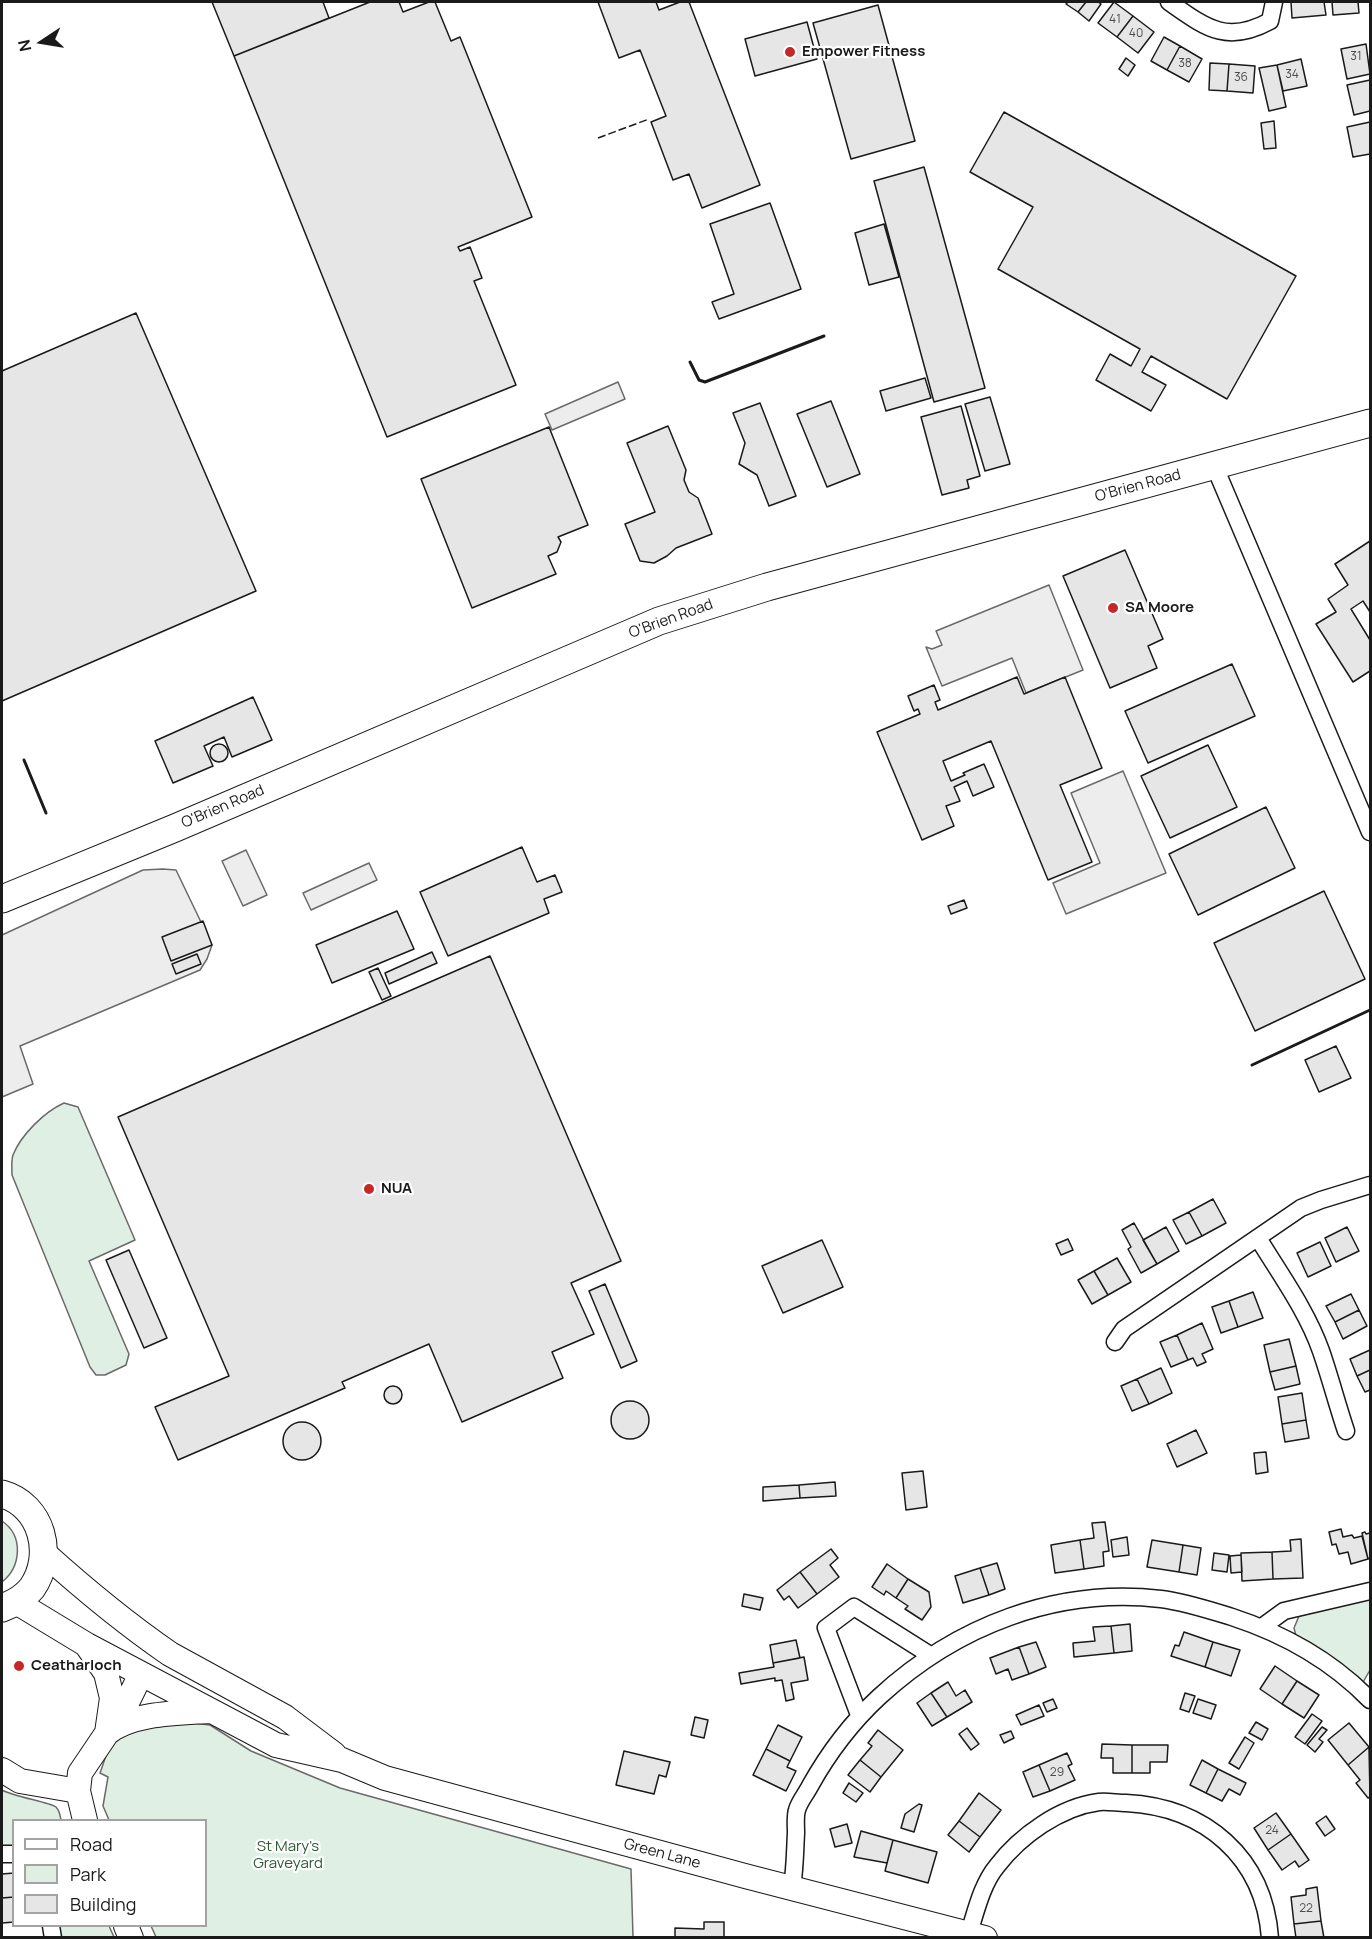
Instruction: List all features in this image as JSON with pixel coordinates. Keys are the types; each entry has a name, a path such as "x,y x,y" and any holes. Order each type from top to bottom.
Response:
{"main road":[{"name":"O'Brien Road","path":"2,899 184,824 659,621 767,587 1371,423"},
{"path":"2,1494 24,1506 36,1521 42,1536 44,1553 40,1572 31,1589 9,1605 276,1746 342,1760"},
{"path":"44,1553 98,1601 153,1642 285,1717 342,1760"},
{"path":"85,1819 78,1791 80,1773 111,1730 137,1671 153,1642"},
{"path":"87,1645 106,1673 112,1698 111,1730"},
{"path":"111,1730 159,1714 209,1711"},
{"name":"Green Lane","path":"342,1760 385,1778 792,1887 934,1931 977,1935"},
{"path":"2,1770 20,1781 78,1791"}],"street":[{"path":"1169,2 1213,30 1235,34 1270,21 1274,2"},
{"path":"1214,465 1371,832"},
{"path":"1115,1342 1124,1329 1301,1208 1371,1185"},
{"path":"1258,1238 1308,1321 1321,1350 1346,1431"},
{"path":"1262,1627 1284,1611 1371,1591"},
{"path":"792,1887 795,1869 796,1811 836,1744 859,1715 903,1674 957,1639 1003,1618 1044,1606 1079,1600 1118,1596 1163,1600 1212,1611 1276,1633 1338,1670 1371,1700"},
{"path":"859,1715 826,1628 854,1606 930,1655"},
{"path":"977,1935 982,1894 995,1868 1011,1849 1048,1821 1063,1813 1099,1802 1151,1804 1206,1826 1233,1847 1258,1883 1269,1920 1270,1938"}],"green space":[{"path":"64,1103 78,1107 135,1240 89,1261 129,1354 126,1365 105,1375 96,1375 90,1367 12,1175 13,1155 27,1132 41,1118"},
{"path":"2,1521 14,1535 17,1552 13,1568 2,1582"},
{"path":"1370,1596 1370,1670 1362,1684 1296,1636 1294,1628 1299,1616"},
{"name":"St Mary's Graveyard","path":"159,1724 210,1725 251,1751 340,1788 631,1869 633,1937 156,1937 151,1927 207,1927 207,1819 109,1819 103,1806 108,1777 100,1773 110,1747 118,1738 137,1728"},
{"path":"2,1790 56,1807 61,1819 12,1819 12,1849 2,1849"},
{"path":"58,1927 109,1927 114,1937 60,1937"}],"shaded area":[{"path":"618,382 625,399 552,430 545,414"},
{"path":"1049,585 1083,670 1026,693 1012,658 942,686 926,647 932,649 942,645 936,631"},
{"path":"1123,771 1166,873 1066,914 1053,883 1100,863 1071,793"},
{"path":"246,850 267,895 243,906 222,861"},
{"path":"369,863 377,880 311,910 303,893"},
{"path":"143,870 176,870 212,945 200,970 20,1046 33,1084 2,1097 2,935"}],"building":[{"path":"212,2 323,2 329,18 234,56"},
{"path":"370,2 399,2 403,12 435,2 451,41 460,37 532,217 458,247 460,251 470,247 482,278 474,281 516,385 387,437 234,56"},
{"path":"598,2 656,2 659,10 680,2 689,2 760,185 702,208 689,174 673,180 651,122 666,116 640,50 619,58"},
{"path":"1086,2 1078,12 1066,4"},
{"path":"1086,2 1101,4 1089,21 1078,12"},
{"path":"1114,2 1133,16 1117,37 1098,23"},
{"path":"1291,2 1324,2 1326,15 1292,18"},
{"path":"1332,2 1358,2 1359,13 1333,15"},
{"path":"878,5 915,141 851,159 813,23"},
{"path":"1133,16 1154,32 1138,53 1117,37"},
{"path":"807,22 817,59 755,76 745,39"},
{"path":"1164,37 1180,46 1167,70 1151,61"},
{"path":"1366,44 1370,74 1347,79 1341,49"},
{"path":"1180,46 1202,59 1189,82 1167,70"},
{"path":"1126,58 1135,65 1128,76 1119,69"},
{"path":"1301,59 1307,86 1283,91 1277,65"},
{"path":"1210,63 1229,64 1227,91 1209,90"},
{"path":"1229,64 1255,66 1253,93 1227,91"},
{"path":"1277,65 1286,107 1269,111 1259,68"},
{"path":"1370,80 1370,111 1354,115 1347,85"},
{"path":"1004,112 1296,276 1227,399 1151,356 1142,372 1166,385 1151,411 1096,380 1110,354 1131,366 1140,349 998,269 1033,207 970,172"},
{"path":"1274,121 1276,148 1264,149 1261,123"},
{"path":"1370,122 1370,154 1353,157 1347,127"},
{"path":"924,167 985,388 934,402 874,181"},
{"path":"770,203 801,289 719,319 712,302 734,294 710,224"},
{"path":"884,224 899,277 869,285 855,233"},
{"path":"136,313 256,591 2,701 2,371"},
{"path":"925,378 931,398 886,411 880,391"},
{"path":"990,397 1010,464 985,471 965,404"},
{"path":"831,401 860,474 827,487 797,414"},
{"path":"760,403 796,496 769,506 757,475 739,464 745,443 733,413"},
{"path":"961,406 980,476 967,480 969,488 942,495 921,417"},
{"path":"668,426 686,470 684,480 689,492 698,498 712,534 676,548 654,563 640,561 625,524 655,512 627,443"},
{"path":"549,427 588,525 558,537 561,542 557,552 548,556 556,574 472,608 421,479"},
{"path":"1370,541 1370,612 1363,601 1351,609 1370,640 1370,671 1353,682 1316,624 1336,612 1328,599 1348,585 1335,564"},
{"name":"SA Moore","path":"1125,550 1163,639 1148,646 1157,668 1110,688 1063,576"},
{"path":"1232,664 1255,716 1148,763 1125,711"},
{"path":"1017,677 1024,694 1065,677 1102,768 1060,785 1092,862 1048,880 991,741 943,761 951,781 984,764 994,787 973,796 967,781 954,787 960,801 946,806 954,826 922,840 877,732 920,714 918,709 914,711 908,696 934,685 940,700 935,702 938,710"},
{"path":"253,697 272,740 232,757 224,737 204,746 213,766 173,783 155,741"},
{"path":"219,744 225,747 228,753 225,759 219,762 213,759 210,753 213,747"},
{"path":"1208,745 1237,807 1170,838 1141,776"},
{"path":"1266,807 1295,868 1198,915 1169,854"},
{"path":"522,847 537,882 555,875 562,892 544,899 549,913 448,956 420,892"},
{"path":"1324,891 1365,979 1255,1031 1214,943"},
{"path":"964,900 967,908 951,914 948,906"},
{"path":"397,911 414,949 332,983 316,945"},
{"path":"203,921 212,945 171,961 162,937"},
{"path":"432,952 437,963 389,984 385,973"},
{"path":"197,954 201,964 176,974 172,964"},
{"name":"NUA","path":"490,956 621,1261 571,1283 594,1334 552,1352 563,1378 462,1422 429,1344 342,1382 345,1388 178,1460 155,1407 229,1376 118,1117"},
{"path":"378,968 391,996 382,1000 369,972"},
{"path":"1336,1046 1351,1078 1319,1092 1305,1060"},
{"path":"1213,1199 1226,1223 1202,1236 1189,1212"},
{"path":"1189,1212 1202,1236 1186,1244 1173,1220"},
{"path":"1134,1223 1157,1264 1141,1273 1128,1249 1131,1247 1122,1230"},
{"path":"1166,1227 1179,1251 1157,1264 1143,1240"},
{"path":"1347,1227 1359,1251 1336,1262 1325,1238"},
{"path":"1068,1239 1073,1250 1061,1255 1056,1244"},
{"path":"822,1240 843,1287 783,1313 762,1266"},
{"path":"1320,1242 1331,1266 1308,1277 1297,1253"},
{"path":"129,1250 167,1338 144,1348 106,1260"},
{"path":"1117,1258 1131,1282 1108,1295 1094,1271"},
{"path":"1094,1271 1108,1295 1092,1304 1078,1280"},
{"path":"605,1284 637,1361 621,1368 589,1291"},
{"path":"1253,1292 1263,1318 1238,1327 1229,1301"},
{"path":"1351,1294 1359,1310 1335,1322 1326,1306"},
{"path":"1229,1301 1238,1327 1221,1333 1212,1307"},
{"path":"1359,1310 1367,1326 1343,1339 1335,1322"},
{"path":"1202,1323 1213,1349 1202,1354 1206,1362 1197,1366 1193,1358 1188,1360 1177,1335"},
{"path":"1177,1335 1188,1360 1171,1367 1160,1342"},
{"path":"1289,1339 1296,1366 1270,1372 1264,1345"},
{"path":"1370,1350 1370,1370 1357,1376 1350,1359"},
{"path":"1296,1366 1300,1384 1275,1390 1270,1372"},
{"path":"1161,1368 1172,1393 1149,1404 1137,1379"},
{"path":"1370,1370 1370,1390 1365,1392 1357,1376"},
{"path":"1137,1379 1149,1404 1132,1411 1121,1386"},
{"path":"393,1386 399,1389 402,1395 399,1401 393,1404 387,1401 384,1395 387,1389"},
{"path":"1302,1393 1306,1420 1282,1424 1278,1397"},
{"path":"630,1401 644,1406 649,1420 644,1434 630,1439 616,1434 611,1420 616,1406"},
{"path":"1306,1420 1309,1438 1285,1442 1282,1424"},
{"path":"302,1422 316,1427 321,1441 316,1455 302,1460 288,1455 283,1441 288,1427"},
{"path":"1196,1430 1207,1453 1177,1467 1167,1444"},
{"path":"1266,1452 1268,1472 1256,1474 1254,1453"},
{"path":"923,1471 927,1507 906,1510 902,1473"},
{"path":"835,1482 836,1496 800,1498 799,1485"},
{"path":"799,1485 800,1498 763,1501 763,1487"},
{"path":"1105,1522 1109,1551 1103,1552 1104,1566 1084,1569 1080,1540 1094,1538 1092,1523"},
{"path":"1341,1529 1343,1537 1362,1536 1368,1559 1351,1564 1348,1552 1339,1554 1336,1544 1332,1545 1329,1532"},
{"path":"1362,1533 1370,1533 1370,1558 1368,1559"},
{"path":"1127,1537 1129,1555 1113,1557 1111,1540"},
{"path":"1301,1539 1303,1578 1273,1579 1272,1552 1291,1551 1290,1540"},
{"path":"1080,1540 1084,1569 1055,1573 1051,1545"},
{"path":"1152,1540 1183,1545 1179,1572 1147,1567"},
{"path":"1183,1545 1201,1548 1197,1575 1179,1572"},
{"path":"831,1549 838,1558 830,1565 839,1577 817,1594 800,1572"},
{"path":"1272,1552 1273,1579 1242,1581 1241,1553"},
{"path":"1214,1553 1229,1555 1227,1572 1212,1570"},
{"path":"1241,1555 1242,1572 1231,1573 1230,1556"},
{"path":"997,1563 1005,1589 989,1595 980,1568"},
{"path":"887,1564 908,1579 896,1598 886,1591 884,1595 872,1587"},
{"path":"980,1568 989,1595 963,1603 955,1576"},
{"path":"800,1572 817,1594 798,1608 789,1596 784,1600 777,1590"},
{"path":"908,1579 929,1592 931,1607 922,1620 905,1609 908,1606 896,1598"},
{"path":"744,1594 763,1598 760,1610 742,1606"},
{"path":"1130,1624 1132,1651 1114,1653 1111,1626"},
{"path":"1111,1626 1114,1653 1074,1657 1073,1643 1095,1641 1093,1627"},
{"path":"1184,1632 1213,1642 1205,1667 1171,1656 1175,1645 1179,1646"},
{"path":"796,1640 800,1658 773,1663 770,1645"},
{"path":"1036,1642 1046,1667 1029,1674 1019,1647"},
{"path":"1213,1642 1240,1650 1231,1676 1205,1667"},
{"path":"1019,1647 1029,1674 1012,1680 1008,1669 996,1674 990,1658"},
{"path":"804,1657 808,1680 791,1683 794,1699 786,1701 782,1680 775,1681 775,1678 741,1684 739,1673 774,1667 773,1663"},
{"path":"1275,1666 1297,1681 1282,1704 1260,1689"},
{"path":"1297,1681 1319,1695 1304,1718 1282,1704"},
{"path":"948,1682 956,1696 965,1690 972,1702 947,1717 931,1693"},
{"path":"931,1693 947,1717 932,1726 917,1703"},
{"path":"1185,1693 1195,1696 1189,1712 1180,1709"},
{"path":"1053,1699 1057,1708 1047,1712 1043,1703"},
{"path":"1198,1699 1216,1705 1211,1719 1193,1713"},
{"path":"1039,1705 1044,1716 1021,1725 1016,1715"},
{"path":"1312,1714 1322,1721 1305,1744 1295,1737"},
{"path":"695,1717 708,1720 704,1738 691,1735"},
{"path":"1256,1722 1268,1729 1262,1740 1249,1733"},
{"path":"1349,1723 1369,1747 1348,1765 1328,1740"},
{"path":"778,1725 802,1737 790,1761 766,1749"},
{"path":"1322,1727 1327,1730 1319,1739 1323,1742 1315,1752 1307,1745"},
{"path":"967,1728 979,1744 971,1750 959,1734"},
{"path":"878,1730 903,1750 881,1777 860,1760 872,1746 868,1743"},
{"path":"1011,1731 1014,1738 1004,1743 1000,1735"},
{"path":"1245,1737 1254,1743 1239,1769 1229,1763"},
{"path":"1102,1744 1132,1745 1132,1773 1113,1773 1113,1758 1101,1758"},
{"path":"1132,1745 1168,1745 1167,1762 1150,1762 1150,1773 1132,1773"},
{"path":"1369,1747 1370,1797 1368,1798 1356,1783 1360,1780 1348,1765"},
{"path":"766,1749 790,1761 787,1767 796,1771 786,1791 753,1775"},
{"path":"624,1751 670,1762 666,1777 659,1775 654,1794 616,1785"},
{"path":"1067,1753 1072,1764 1068,1766 1075,1780 1050,1791 1039,1765"},
{"path":"860,1760 881,1777 870,1792 848,1775"},
{"path":"1202,1760 1218,1769 1206,1793 1190,1785"},
{"path":"1039,1765 1050,1791 1033,1797 1023,1772"},
{"path":"1218,1769 1246,1783 1240,1795 1229,1789 1222,1801 1206,1793"},
{"path":"849,1783 863,1793 856,1802 843,1793"},
{"path":"979,1793 1001,1810 980,1837 959,1821"},
{"path":"919,1804 922,1805 914,1832 901,1828 905,1814"},
{"path":"1276,1813 1291,1834 1268,1850 1254,1828"},
{"path":"1326,1816 1335,1829 1325,1836 1316,1823"},
{"path":"959,1821 980,1837 969,1852 948,1835"},
{"path":"847,1824 852,1843 835,1847 830,1829"},
{"path":"861,1831 893,1840 887,1863 854,1857"},
{"path":"1291,1834 1309,1860 1299,1867 1295,1861 1282,1870 1268,1850"},
{"path":"893,1840 937,1852 928,1883 885,1871"},
{"path":"12,1873 12,1897 2,1898 2,1874"},
{"path":"1317,1887 1321,1921 1294,1924 1291,1897 1306,1895 1306,1889"},
{"path":"12,1897 12,1922 2,1923 2,1898"},
{"path":"1321,1921 1324,1938 1296,1938 1294,1924"},
{"path":"704,1922 724,1922 724,1938 675,1938 675,1928 704,1929"}],"fence":[{"path":"598,138 649,119"}],"wall":[{"path":"690,362 699,380 705,382 824,336"},
{"path":"24,760 46,813"},
{"path":"1252,1065 1370,1010"}],"place":[{"name":"Empower Fitness","path":"790,52"},
{"name":"SA Moore","path":"1113,608"},
{"name":"NUA","path":"369,1189"},
{"name":"Ceatharloch","path":"19,1666"}]}
